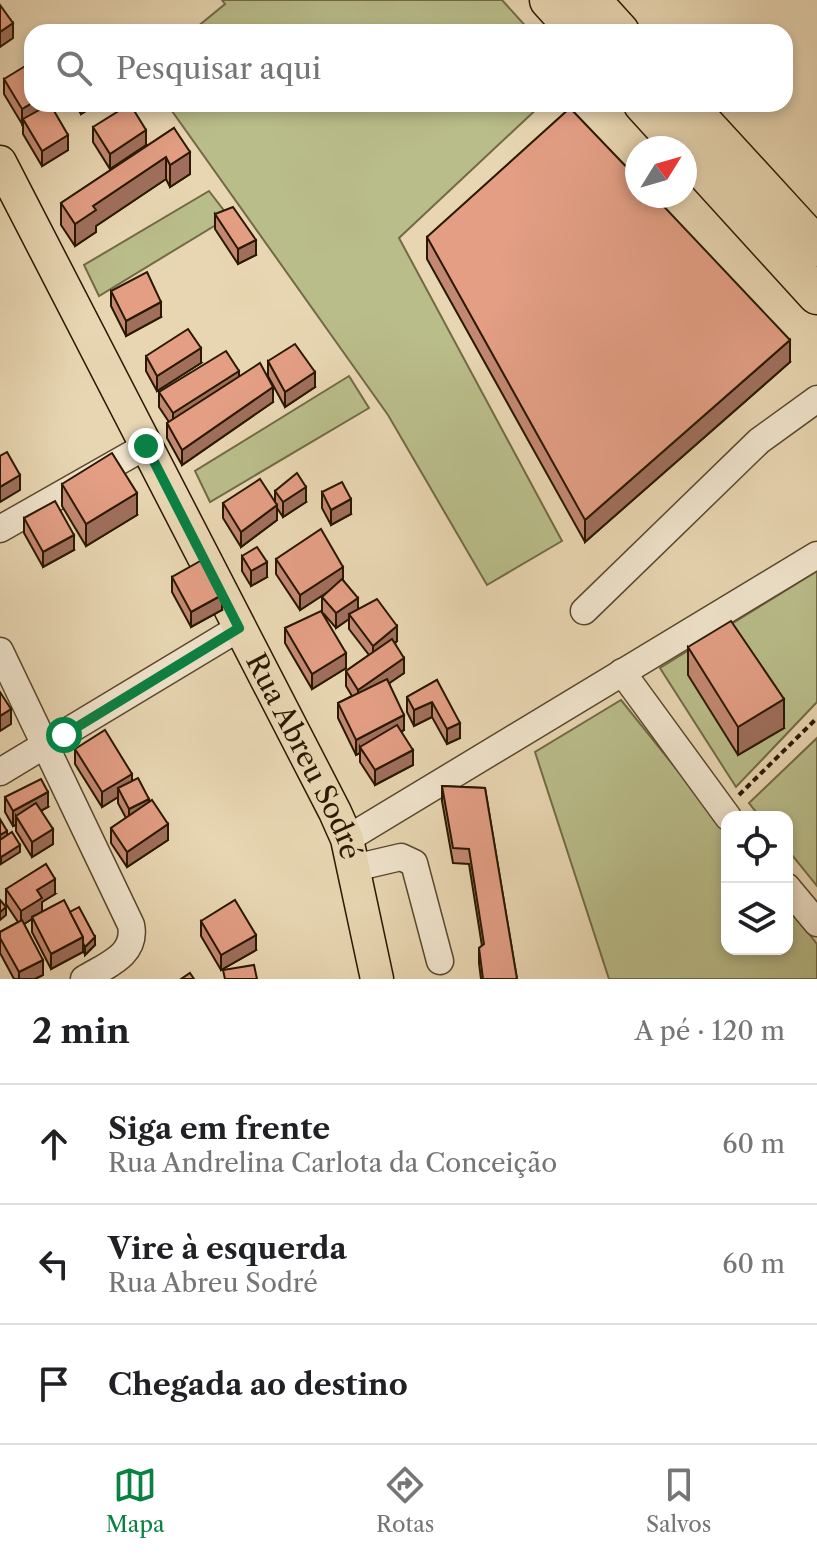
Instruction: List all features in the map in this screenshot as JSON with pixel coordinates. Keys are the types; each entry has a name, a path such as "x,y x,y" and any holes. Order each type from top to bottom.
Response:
{"highway":[{"path":"549,0 571,24"},
{"path":"591,0 613,24"},
{"path":"650,112 672,136"},
{"path":"693,112 817,247"},
{"path":"697,163 817,295"}],"main road":[{"name":"Rua Abreu Sodré","path":"0,162 351,853 377,979"}],"street":[{"path":"584,611 759,441 817,399"},
{"path":"0,529 146,446"},
{"path":"351,853 622,672 817,555"},
{"path":"0,772 239,628"},
{"path":"0,651 127,911 134,940 129,950 84,979"},
{"path":"622,672 732,808"},
{"path":"351,853 401,857 414,863 440,961"},
{"path":"793,894 817,923"}],"path":[{"path":"732,808 817,718"}],"green space":[{"path":"222,0 502,0 524,24 201,24 225,4"},
{"path":"173,112 533,112 399,238 562,541 487,585 388,415"},
{"path":"209,191 229,217 99,296 84,265"},
{"path":"349,376 369,408 210,502 195,471"},
{"path":"817,571 817,702 736,787 660,668"},
{"path":"621,700 721,825 721,955 793,955 793,914 817,944 817,979 609,979 535,752"},
{"path":"817,738 817,886 793,856 793,811 755,811 749,803"}],"building":[{"path":"0,5 13,23 0,32"},
{"path":"24,67 24,108 22,109 4,79"},
{"path":"36,112 55,112 68,135 42,151 23,119"},
{"path":"117,112 135,112 146,130 110,154 93,127"},
{"path":"566,112 574,112 625,165 625,208 665,208 790,340 585,520 427,237"},
{"path":"174,128 190,152 170,165 166,157 93,206 96,210 75,224 61,203"},
{"path":"233,207 256,240 238,249 215,214"},
{"path":"147,272 161,302 126,321 111,291"},
{"path":"188,329 201,348 157,376 146,356"},
{"path":"295,344 315,372 285,392 268,361"},
{"path":"226,351 239,371 173,413 159,392"},
{"path":"260,363 273,387 182,450 167,423"},
{"path":"7,452 20,475 0,487 0,456"},
{"path":"112,453 137,493 86,524 62,484"},
{"path":"297,473 306,487 283,502 275,491"},
{"path":"260,479 277,505 241,532 223,503"},
{"path":"342,482 351,499 331,510 322,492"},
{"path":"55,501 74,535 43,552 24,518"},
{"path":"321,529 343,567 300,595 276,559"},
{"path":"257,547 267,562 251,571 242,556"},
{"path":"202,560 222,595 191,612 172,577"},
{"path":"342,579 358,598 336,613 322,597"},
{"path":"377,599 397,626 373,646 349,614"},
{"path":"321,611 346,653 312,674 285,628"},
{"path":"731,621 784,699 738,727 688,647"},
{"path":"392,639 404,658 358,690 346,671"},
{"path":"387,679 404,715 356,740 338,703"},
{"path":"437,680 460,723 447,729 432,702 414,710 407,697"},
{"path":"0,692 11,709 0,716"},
{"path":"397,725 413,750 375,770 360,747"},
{"path":"105,730 132,774 102,792 75,749"},
{"path":"138,778 149,799 129,809 118,788"},
{"path":"41,779 48,792 13,811 5,797"},
{"path":"442,786 485,788 517,979 483,979 479,948 484,944 469,849 453,848"},
{"path":"152,800 168,824 127,852 111,828"},
{"path":"36,803 53,829 32,842 16,816"},
{"path":"0,819 7,831 0,835"},
{"path":"12,832 20,845 1,857 0,840"},
{"path":"46,864 55,879 37,890 42,898 21,911 6,889"},
{"path":"64,900 83,937 51,954 32,917"},
{"path":"235,900 256,935 221,955 201,921"},
{"path":"79,907 95,937 85,947 70,912"},
{"path":"22,920 43,960 19,972 0,938 0,932"},
{"path":"254,965 257,979 225,979 223,970"}],"route":[{"path":"64,735 239,628 146,446"}]}
